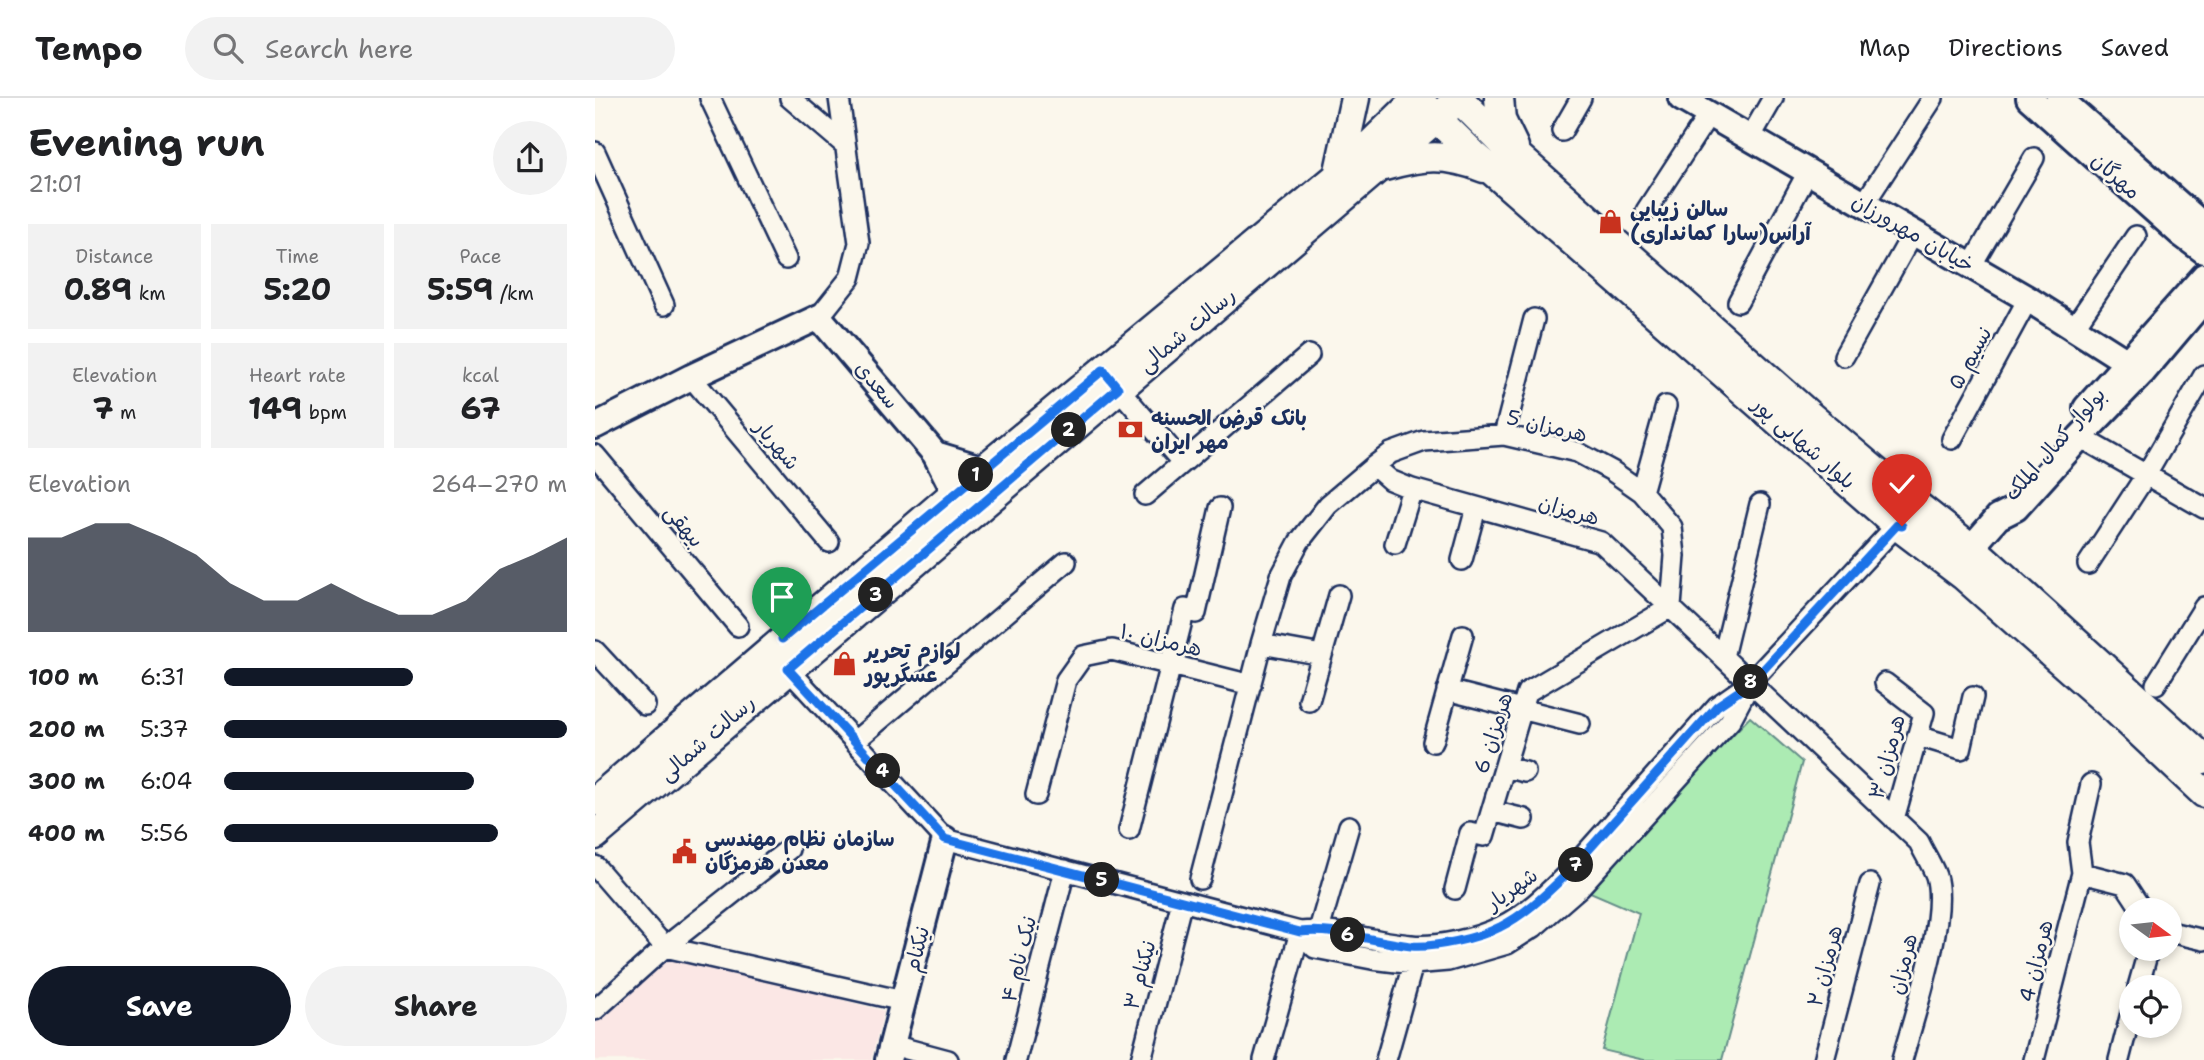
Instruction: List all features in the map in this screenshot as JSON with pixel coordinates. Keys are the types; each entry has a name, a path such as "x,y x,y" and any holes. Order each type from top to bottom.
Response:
{"main road":[{"path":"1338,176 1355,98"},
{"name":"رسالت شمالی","path":"595,835 788,669 1422,103 1459,98"},
{"name":"بلوار شهابی پور","path":"1459,98 1520,158 1810,416 1905,514"},
{"path":"1499,98 1501,120 1507,137 1520,158"},
{"name":"رسالت شمالی","path":"595,801 983,469 1110,379 1378,167 1422,103"},
{"name":"بلوار شهابی پور","path":"1422,103 1493,171 2204,759"},
{"path":"1378,167 1417,157 1441,156 1461,159 1493,171"},
{"name":"بلوار شهابی پور","path":"1963,558 2204,793"}],"street":[{"path":"711,98 786,259"},
{"path":"790,98 845,145"},
{"path":"595,426 818,317 850,278 859,243 839,98"},
{"path":"1562,131 1581,98"},
{"name":"خیابان مهرورزان","path":"1681,98 2028,299 2136,367"},
{"path":"1750,138 1773,98"},
{"path":"1864,204 1933,98"},
{"name":"مهرگان","path":"2029,98 2181,234 2204,251"},
{"name":"مهرگان","path":"2059,98 2204,226"},
{"path":"1646,211 1709,114"},
{"path":"595,152 664,305"},
{"path":"1971,266 2034,158"},
{"path":"1738,302 1808,172"},
{"path":"1844,356 1913,233"},
{"path":"2073,329 2136,236"},
{"name":"بولوار کمال الملک","path":"1998,517 2017,508 2080,437 2204,276"},
{"name":"نسیم ۵","path":"1952,439 2028,299"},
{"name":"بولوار کمال الملک","path":"1998,517 2005,497 2204,300"},
{"name":"سعدی","path":"818,317 935,454 955,493"},
{"path":"1504,435 1534,319"},
{"path":"1145,495 1309,355"},
{"path":"2088,564 2146,475 2204,375"},
{"name":"شهریار","path":"691,377 829,542"},
{"path":"1110,379 1182,463"},
{"path":"1642,492 1665,406"},
{"name":"هرمزان 5","path":"1374,466 1391,453 1424,441 1504,435 1577,452 1612,471 1642,492 1672,527 1675,556 1671,607"},
{"path":"2080,437 2204,508"},
{"path":"935,454 983,469"},
{"name":"بیهقی","path":"595,455 738,626"},
{"path":"1200,879 1281,576 1299,542 1328,505 1374,466"},
{"name":"هرمزان","path":"1374,466 1390,480 1412,488 1601,542 1919,842 1936,877 1938,915 1902,1060"},
{"path":"1395,544 1412,488"},
{"path":"1723,657 1760,504"},
{"path":"1129,831 1185,609 1196,612 1220,508"},
{"path":"1462,561 1476,508"},
{"name":"شهریار","path":"945,839 1309,931 1315,948 1413,955 1448,961 1507,944 1534,927 1580,887 1730,721 1751,683 1905,514"},
{"path":"1963,558 1998,517"},
{"path":"855,741 1066,562"},
{"path":"1309,701 1339,595"},
{"name":"هرمزان 6","path":"1455,889 1470,833 1485,836 1527,692 1671,607"},
{"path":"2156,684 2204,607"},
{"path":"1433,742 1463,635"},
{"path":"1261,644 1322,655"},
{"name":"هرمزان ۱۰","path":"1035,794 1066,680 1083,656 1112,650 1251,685"},
{"path":"595,651 645,705"},
{"path":"788,669 945,839"},
{"name":"هرمزان ۳","path":"1885,683 1924,713 1894,819"},
{"path":"1447,690 1580,724"},
{"path":"1918,736 1961,749 1973,696"},
{"path":"1505,767 1525,772"},
{"name":"هرمزان 4","path":"2034,1060 2081,873 2078,842 2091,783"},
{"path":"1492,811 1524,819"},
{"path":"1264,1060 1349,826"},
{"name":"نیکنام","path":"890,1053 945,839"},
{"path":"595,1010 665,947 789,849"},
{"path":"595,866 665,947 903,1001"},
{"name":"نیک نام ۴","path":"1016,1060 1065,870"},
{"path":"2081,873 2125,884 2134,898"},
{"name":"هرمزان ۲","path":"1824,1060 1871,884"},
{"name":"نیکنام ۳","path":"1141,1060 1182,901"},
{"path":"2182,935 2204,940"},
{"path":"1386,1060 1413,955"},
{"path":"2119,1060 2125,1038"},
{"path":"890,1053 948,1060"}],"shaded area":[{"path":"675,954 884,1011 871,1060 595,1060 595,1023"}],"green space":[{"path":"1750,717 1802,762 1722,1060 1644,1060 1602,1050 1639,913 1583,889"}],"place":[{"name":"سالن زیبایی آراس(سارا کمانداری)","path":"1610,221"},
{"name":"بانک قرض الحسنه مهر ایران","path":"1131,430"},
{"name":"لوازم تحریر عسگرپور","path":"845,663"},
{"name":"سازمان نظام مهندسی معدن هرمزگان","path":"685,851"}],"route":[{"path":"782,639 1103,370 1118,388 788,669 945,839 1300,932 1319,930 1413,946 1445,944 1499,928 1546,895 1717,706 1751,683 1897,525 1902,526"}]}
